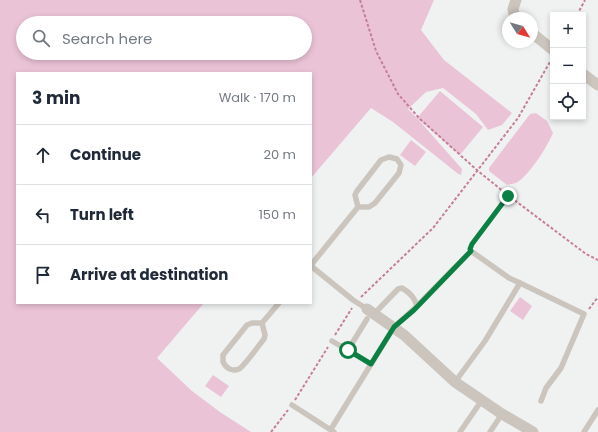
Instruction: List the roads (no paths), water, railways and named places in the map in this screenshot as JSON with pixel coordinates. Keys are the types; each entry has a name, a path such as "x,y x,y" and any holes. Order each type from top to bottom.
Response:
{"street":[{"path":"513,12 512,9 516,0"},
{"path":"538,38 551,48"},
{"path":"586,76 598,85"},
{"path":"369,314 394,327 455,382 502,414 533,432"}],"lane":[{"path":"389,157 397,159 401,165 399,173 375,203 369,207 358,207 355,195 381,160 389,157"},
{"path":"312,265 358,207"},
{"path":"292,405 333,431 394,327 417,306 471,251 510,278 584,314 561,368 546,388 541,401"},
{"path":"312,267 369,314"},
{"path":"455,382 485,341 520,283"},
{"path":"348,350 369,314 398,289 402,288 407,291 416,301 417,306"},
{"path":"262,323 264,335 262,342 240,368 234,370 227,368 223,362 223,355 247,325 252,323 262,323 278,304"},
{"path":"332,341 371,364"},
{"path":"460,432 482,400"},
{"path":"584,432 598,410"},
{"path":"490,432 502,414"}]}
